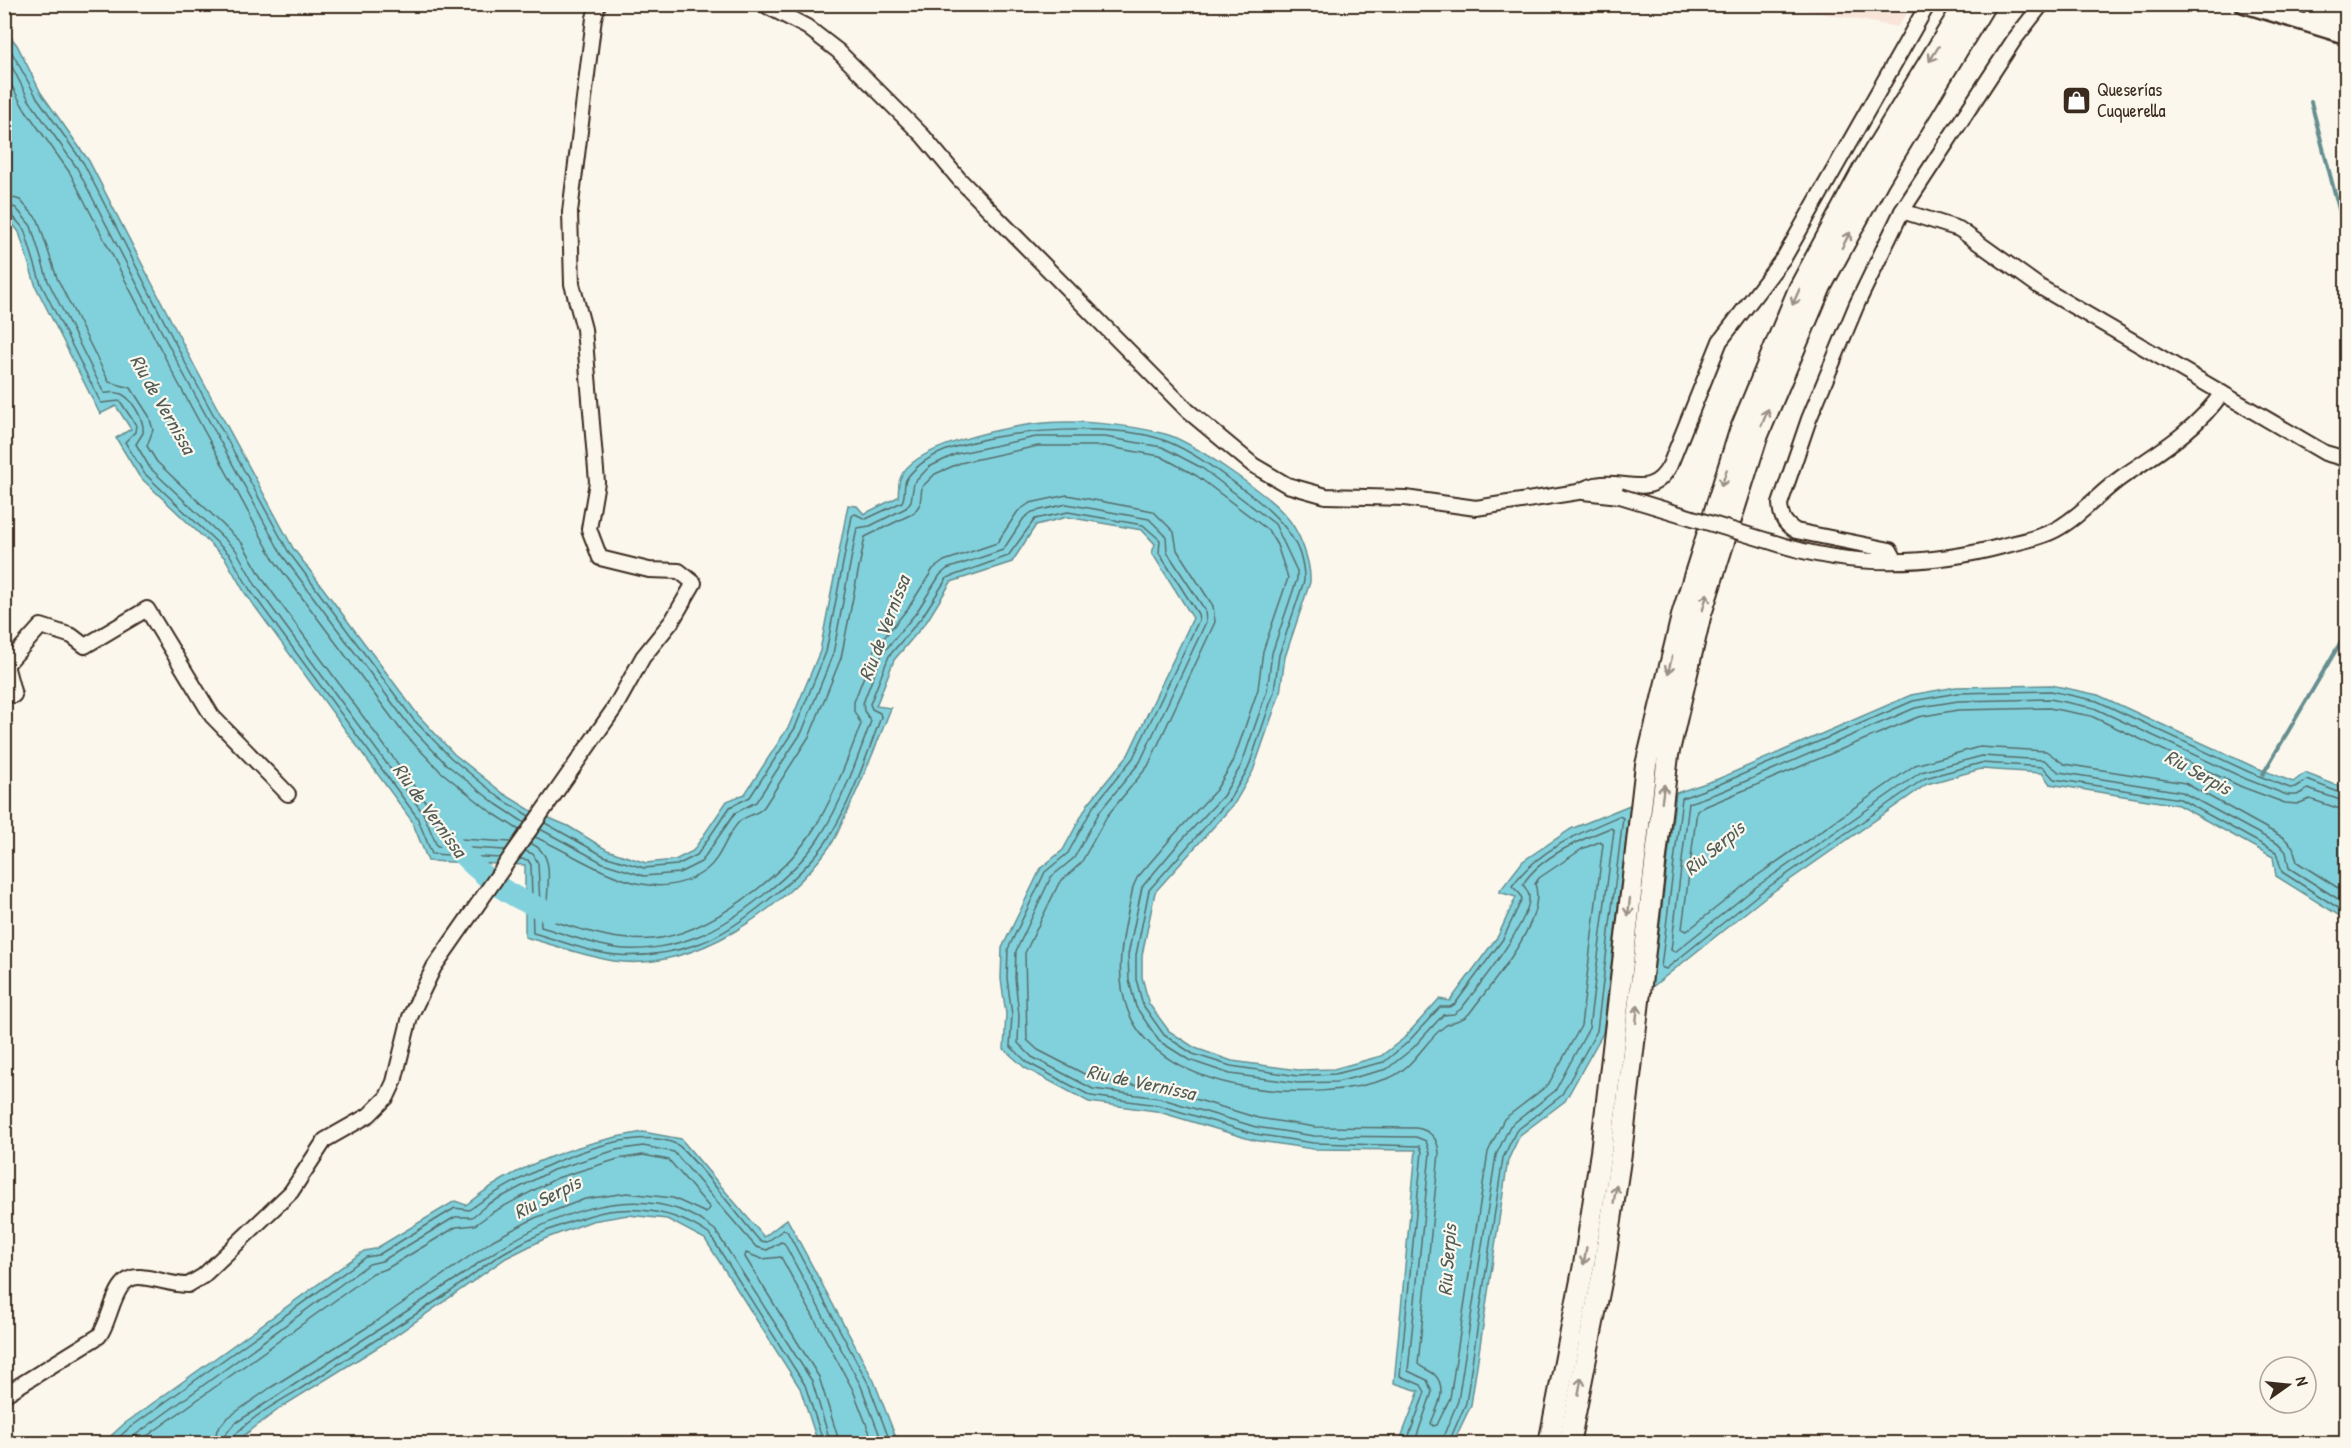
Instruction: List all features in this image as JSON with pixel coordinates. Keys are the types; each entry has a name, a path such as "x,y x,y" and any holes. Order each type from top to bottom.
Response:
{"highway":[{"path":"1549,1443 1584,1265 1610,1073 1646,765 1683,612 1716,501 1744,421 1795,300 1863,170 1965,4"},
{"path":"1569,1443 1604,1267 1668,755 1700,617 1757,437 1821,286 1879,179 1985,4"}],"main road":[{"path":"2244,4 2311,15 2346,35"}],"street":[{"path":"4,1395 99,1336 107,1325 119,1289 126,1281 136,1277 188,1285 203,1276 291,1192 325,1140 380,1105 391,1089 410,1017 434,967 614,709 643,657 672,621 694,584 679,571 649,570 600,558 589,529 597,482 584,329 572,284 570,212 594,18 598,4"},
{"path":"763,4 807,27 838,51 1188,411 1253,465 1287,485 1326,496 1405,498 1476,508 1578,492 1620,496 1822,556 1928,561 1972,555 2056,530 2119,479 2171,446 2196,426 2222,393"},
{"path":"1578,492 1587,486 1608,482 1650,486 1665,474 1720,340 1785,256 1929,4"},
{"path":"1896,561 1890,550 1796,531 1788,527 1781,516 1780,504 1809,419 1857,304 1902,211 2014,40 2042,4"},
{"path":"2311,15 2346,18"},
{"path":"1902,211 1959,229 2040,287 2325,453 2346,459"},
{"path":"4,692 14,695 6,666 41,626 72,636 85,646 147,609 212,716 288,794"}],"shaded area":[{"path":"1778,5 1913,5 1897,27"}],"water":[{"name":"Riu Serpis","path":"4,28 17,45 41,93 89,161 195,367 293,548 418,715 454,754 504,794 530,810 568,826 607,850 646,863 675,860 693,851 727,801 745,794 789,726 820,651 848,505 857,506 864,514 898,497 900,479 907,467 939,448 981,434 1049,423 1100,423 1134,428 1165,434 1192,446 1246,482 1285,515 1299,537 1310,574 1310,582 1285,657 1280,693 1253,771 1234,804 1155,892 1142,955 1142,977 1149,1004 1169,1031 1195,1048 1232,1061 1298,1070 1334,1069 1381,1056 1403,1039 1439,999 1450,1001 1498,936 1516,897 1499,892 1523,861 1571,829 1630,805 1603,1033 1565,1101 1520,1135 1508,1160 1471,1405 1453,1443 1399,1443 1419,1391 1394,1383 1416,1150 1313,1149 1253,1140 1156,1111 1089,1102 1025,1068 1004,1049 1006,1014 1001,979 1002,948 1041,868 1063,850 1088,804 1128,755 1193,618 1152,553 1155,544 1142,530 1067,517 1036,525 1012,562 951,582 927,621 894,660 876,706 891,708 835,839 789,892 763,913 705,946 674,957 644,962 603,959 525,937 525,865 428,861 412,821 245,593 225,558 139,476 116,438 131,429 116,406 100,414 36,287 19,232 5,214"},
{"name":"Riu Serpis","path":"2051,685 2098,695 2252,766 2293,782 2305,773 2346,789 2346,920 2276,876 2273,857 2178,805 2050,784 2042,773 1981,769 1927,784 1764,898 1652,987 1676,793 1718,779 1911,695 1956,687"},
{"name":"Riu Serpis","path":"643,1132 681,1139 764,1237 787,1219 874,1381 898,1443 818,1443 800,1388 705,1239 667,1219 628,1215 592,1221 544,1239 506,1258 386,1342 283,1406 234,1443 103,1443 124,1424 364,1251 375,1249 455,1201 466,1205 506,1178 550,1157 596,1142"}],"waterway":[{"path":"2311,102 2346,236"},
{"path":"2263,774 2346,633"},
{"name":"Riu de Vernissa","path":"450,842 472,865 508,893 551,912"}],"place":[{"name":"Queserías Cuquerella","path":"2076,100"}]}
